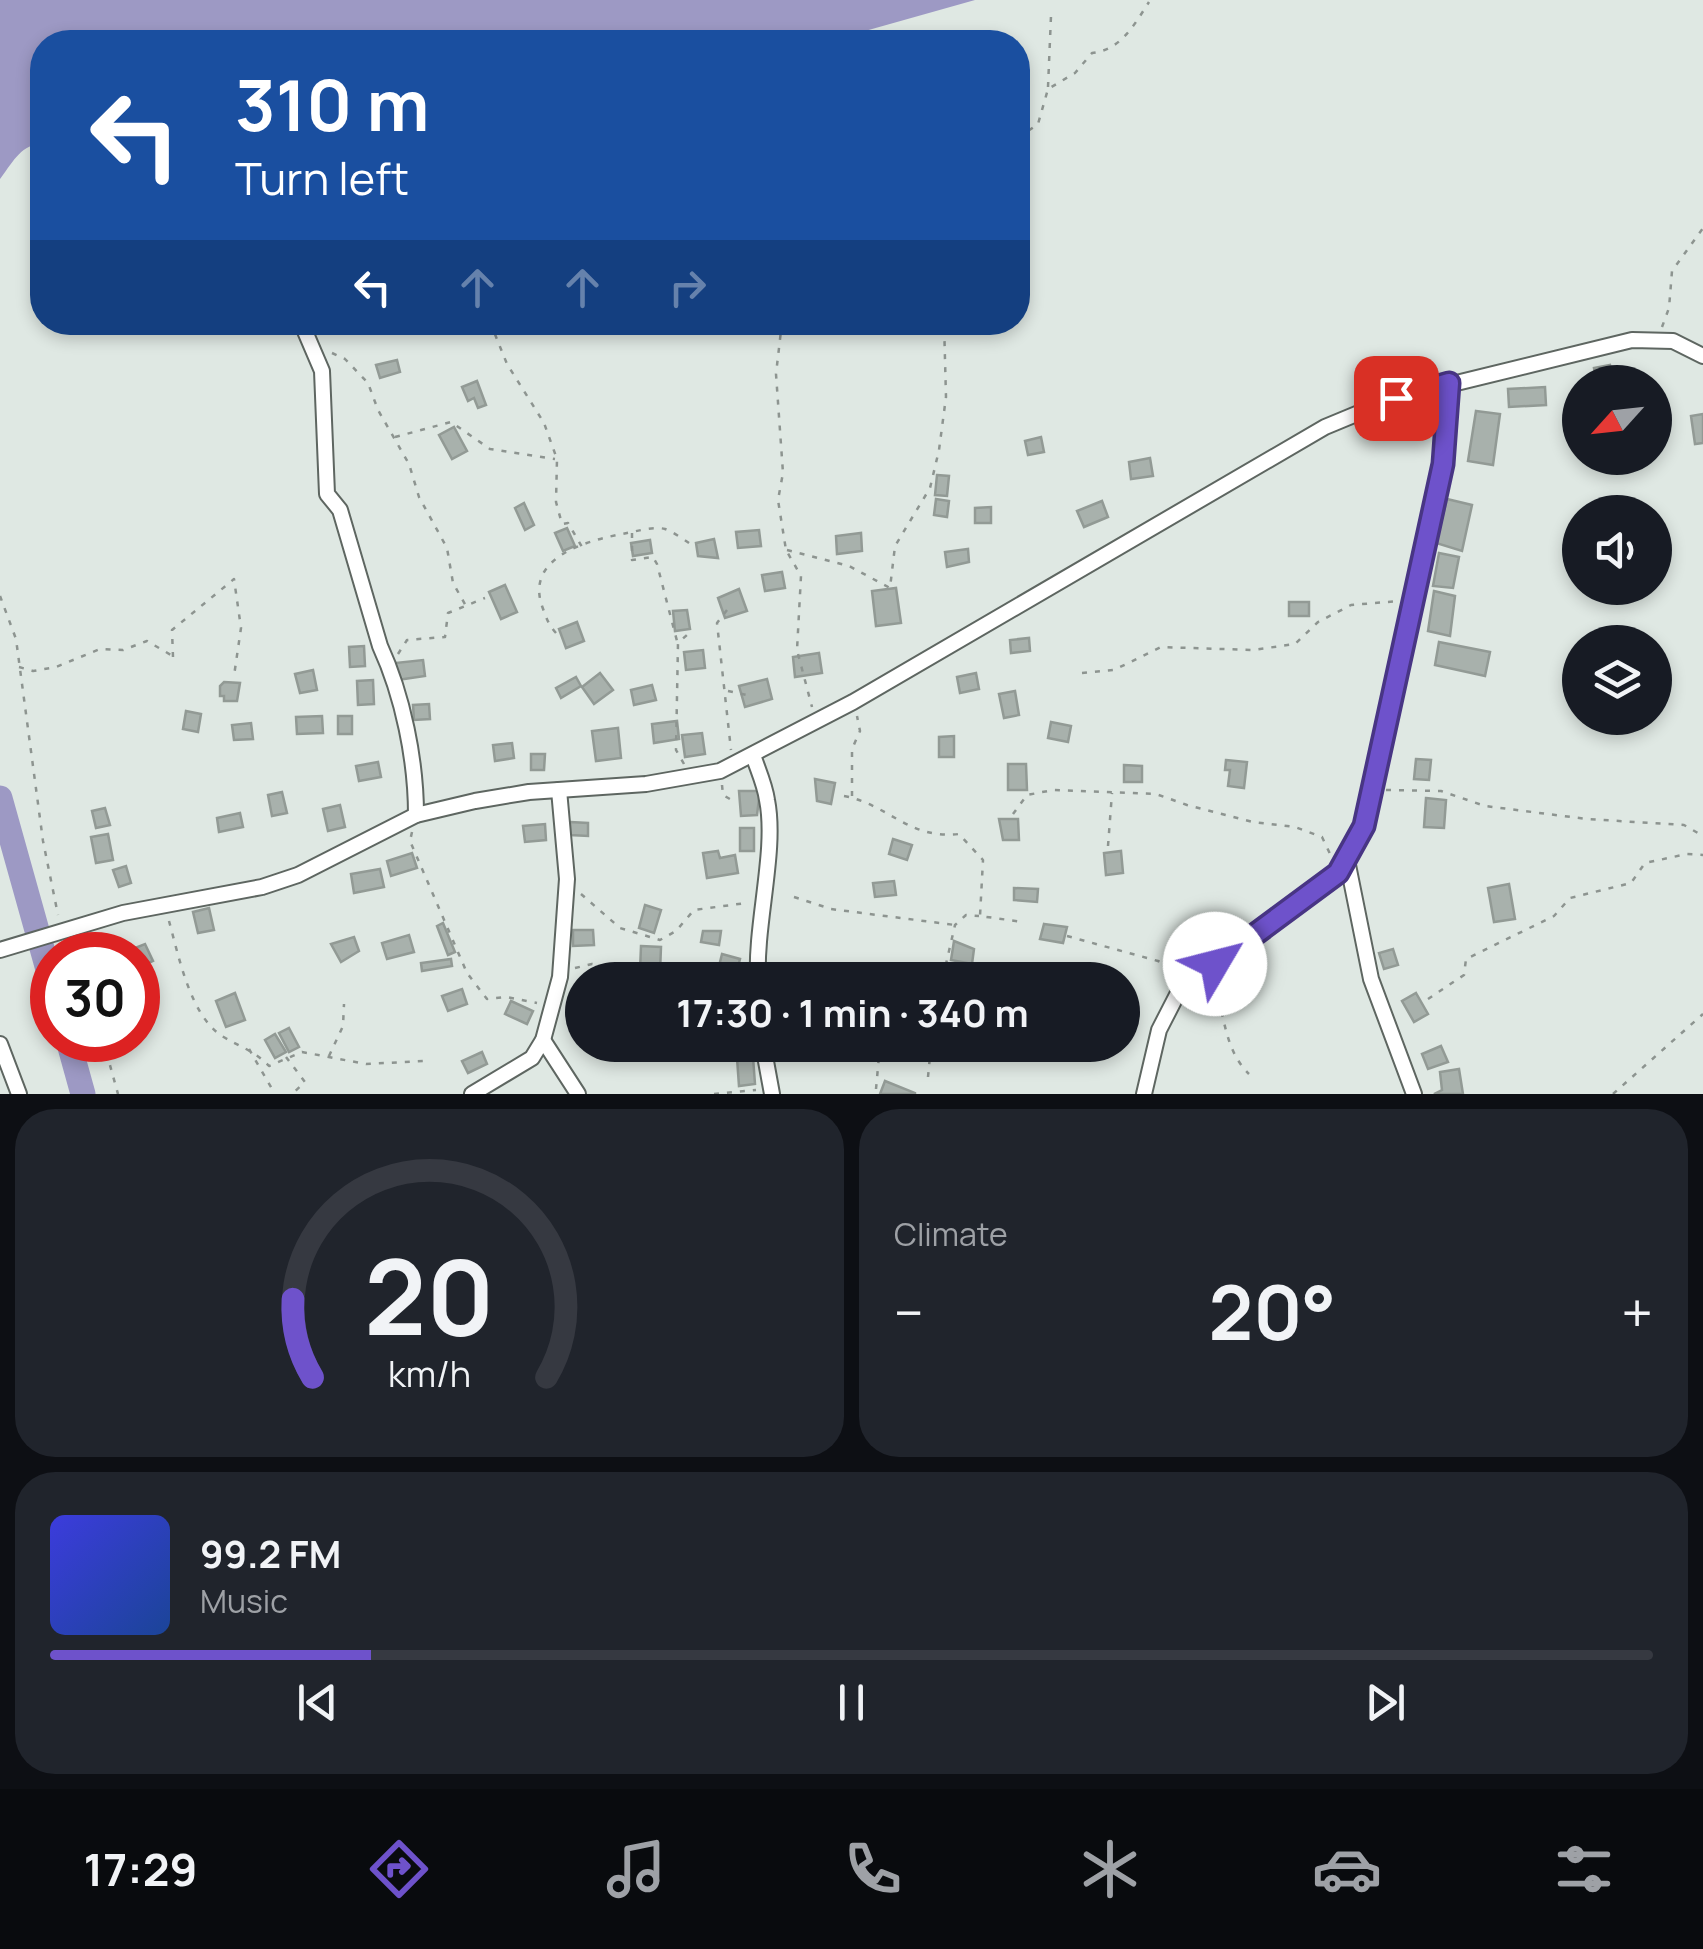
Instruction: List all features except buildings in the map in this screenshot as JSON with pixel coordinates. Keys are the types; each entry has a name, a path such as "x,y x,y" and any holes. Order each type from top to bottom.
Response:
{"street":[{"path":"308,335 322,371 328,494 340,510 389,667 414,771 416,816"},
{"path":"72,932 164,905 262,887 298,876 416,816 475,801 692,779 726,769 853,702 1325,427 1396,398 1632,340 1658,338 1703,356"},
{"path":"1144,1094 1159,1030 1178,993 1338,873 1364,826 1443,464 1449,383"},
{"path":"753,755 768,801 759,962"},
{"path":"472,1094 532,1058 543,1040 560,978 567,879 559,790"},
{"path":"1347,860 1371,979 1414,1094"},
{"path":"0,950 30,943"},
{"path":"543,1040 578,1094"},
{"path":"0,1044 18,1094"},
{"path":"767,1062 772,1094"}],"path":[{"path":"1048,88 1075,73 1092,53 1108,52 1149,2"},
{"path":"1030,130 1038,124 1048,88 1051,16"},
{"path":"1658,338 1669,308 1672,271 1703,228"},
{"path":"495,335 507,364 544,423 556,459 556,502 562,524 568,522 582,547"},
{"path":"780,335 776,374 782,473 778,500 786,550 801,576 797,650 817,722"},
{"path":"786,550 849,566 890,588 895,546 930,488 946,397 944,335"},
{"path":"312,344 345,358 368,383 409,464 419,498 448,548 454,584 466,606"},
{"path":"394,437 451,422 490,449 556,459"},
{"path":"556,633 548,624 537,592 540,577 552,559 598,538 632,532 666,529 692,545"},
{"path":"632,532 632,560 653,557 657,564 661,592 678,643 676,750 692,779"},
{"path":"18,667 33,671 100,649 123,650 147,641 173,656 172,630 234,579 241,628 234,676"},
{"path":"0,596 16,638 43,841 61,932"},
{"path":"389,667 408,640 445,636 448,613 485,598"},
{"path":"1082,672 1114,670 1161,647 1253,650 1295,644 1318,622 1350,605 1392,600 1415,604"},
{"path":"727,610 717,623 726,691 723,795 735,802"},
{"path":"678,643 688,634"},
{"path":"726,691 751,696"},
{"path":"852,798 852,749 860,732 853,702"},
{"path":"1370,796 1395,787 1441,791 1485,806 1684,825 1703,836"},
{"path":"1013,814 1026,795 1053,790 1156,794 1254,822 1294,826 1322,837 1338,873"},
{"path":"1108,846 1112,793"},
{"path":"844,796 904,826 940,836 959,834 968,840 984,860 980,916"},
{"path":"416,816 410,841 467,973 487,1000 506,997 552,1006"},
{"path":"1428,998 1464,975 1466,960 1554,916 1570,898 1631,883 1645,863 1688,854 1703,855"},
{"path":"567,879 620,928 660,940 676,931 694,910 761,902"},
{"path":"794,897 831,909 955,925"},
{"path":"164,905 201,1015 220,1035 248,1048 269,1066 302,1052 366,1064 423,1061"},
{"path":"946,962 955,925 966,915 1023,922"},
{"path":"1067,936 1158,961 1215,987 1226,1038 1238,1063 1249,1074"},
{"path":"560,978 565,973"},
{"path":"328,1057 342,1026 344,1004"},
{"path":"1612,1094 1703,1014"},
{"path":"248,1048 275,1094"},
{"path":"286,1057 305,1082 292,1094"},
{"path":"109,1062 118,1094"},
{"path":"876,1089 878,1062"},
{"path":"928,1077 929,1062"},
{"path":"714,1094 754,1089 762,1094"}],"shaded area":[{"path":"0,0 975,0 869,30 30,30 30,147 0,179"}],"waterway":[{"path":"0,798 37,932"},
{"path":"74,1062 83,1094"}],"route":[{"path":"1215,964 1338,873 1364,826 1443,464 1449,383 1396,398"}]}
